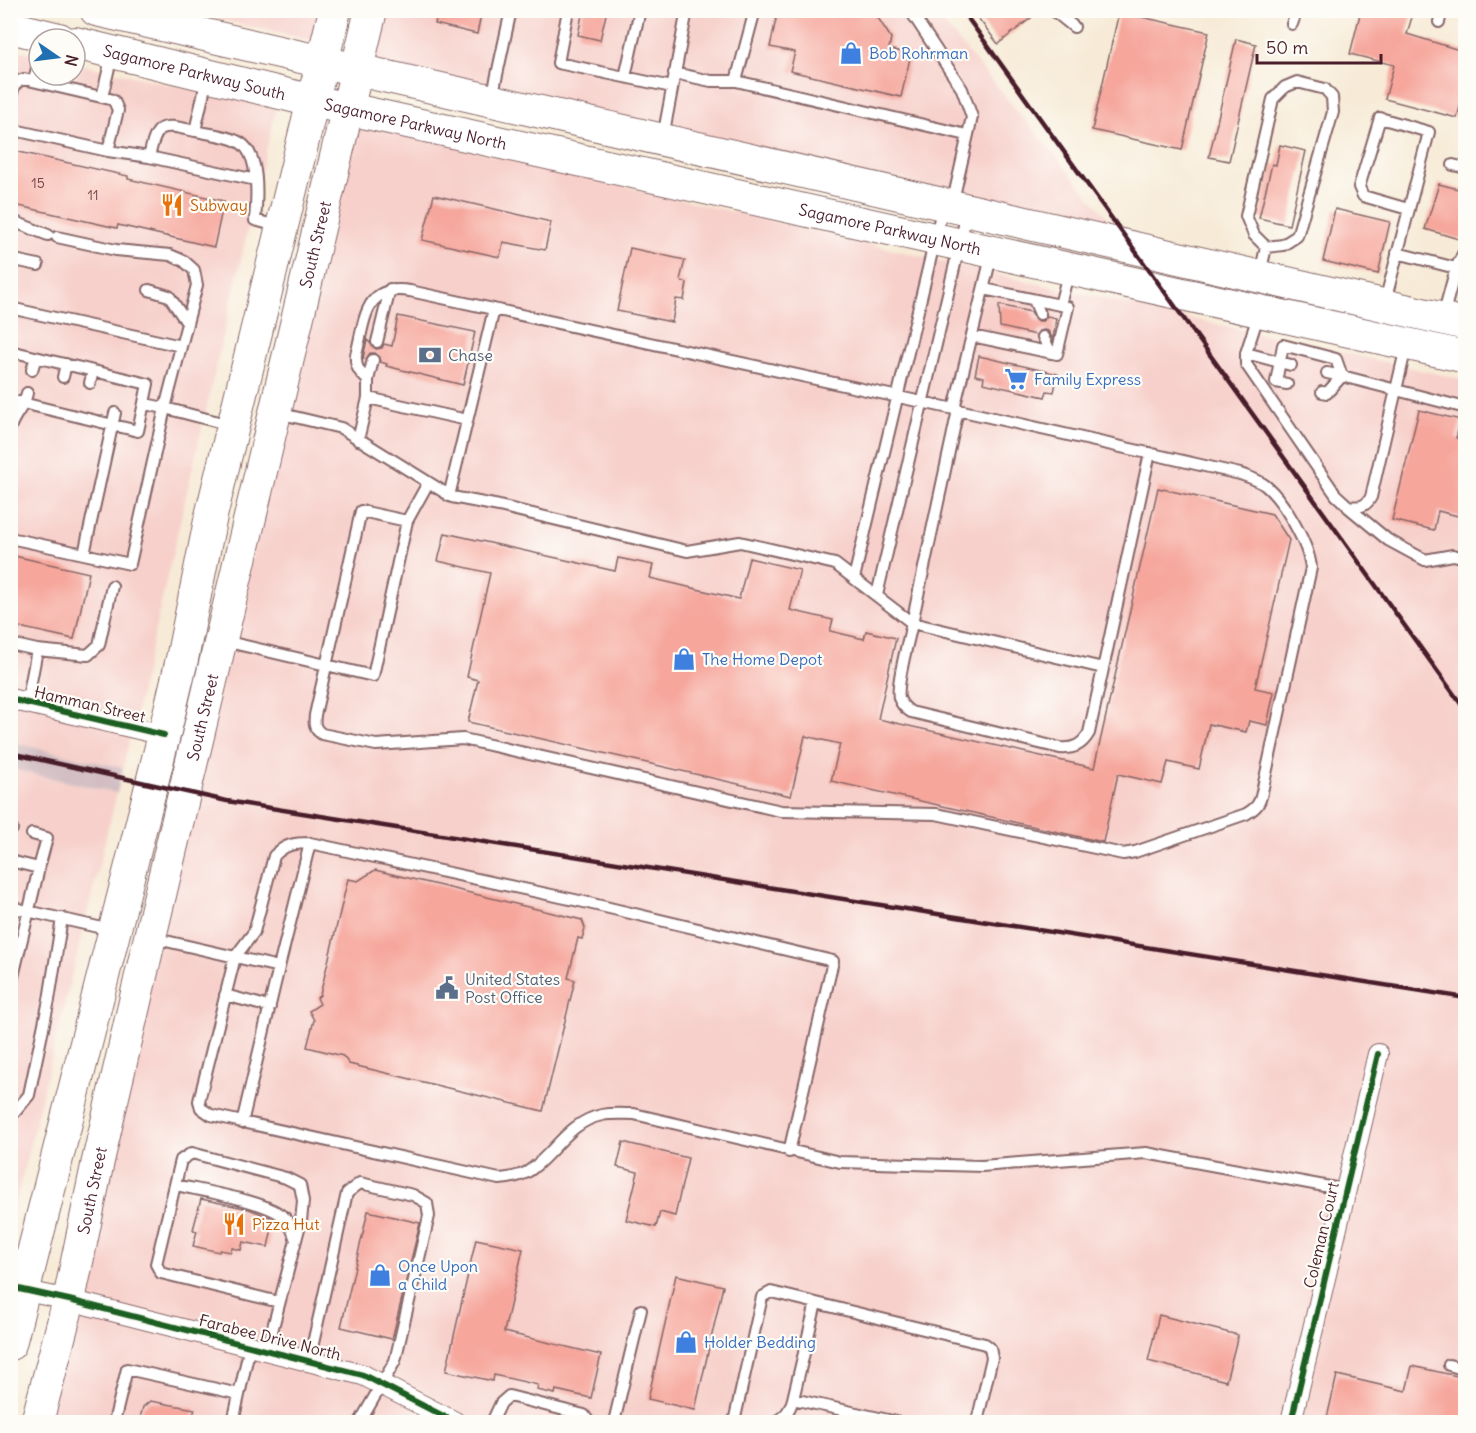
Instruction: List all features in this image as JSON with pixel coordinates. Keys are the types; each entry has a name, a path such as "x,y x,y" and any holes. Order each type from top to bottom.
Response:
{"main road":[{"path":"96,10 322,61"},
{"name":"South Street","path":"10,1344 17,1289 115,930 164,735 211,516 335,10"},
{"name":"South Street","path":"37,1422 69,1300 150,937 371,10"},
{"path":"10,27 27,34"},
{"name":"Sagamore Parkway South","path":"87,46 313,101"},
{"name":"Sagamore Parkway North","path":"322,61 1454,322"},
{"name":"Sagamore Parkway North","path":"313,101 1466,357"},
{"path":"115,930 150,937"}],"street":[{"name":"Hamman Street","path":"19,701 164,735"},
{"name":"Coleman Court","path":"1291,1422 1378,1054"},
{"name":"Farabee Drive North","path":"17,1289 69,1300 363,1375 455,1422"}],"lane":[{"path":"492,100 511,10"},
{"path":"568,10 558,63 672,87"},
{"path":"625,77 640,10"},
{"path":"663,140 687,10"},
{"path":"736,81 754,10"},
{"path":"877,595 921,401 972,117 962,89 910,10"},
{"path":"1053,10 1074,27"},
{"path":"1292,24 1297,10"},
{"path":"1439,22 1442,10"},
{"path":"102,97 113,52"},
{"path":"674,73 711,81 736,81 967,135"},
{"path":"195,131 208,75"},
{"path":"10,100 14,85 18,81 27,80"},
{"path":"1297,82 1325,89 1332,97 1333,112 1297,236 1283,245 1266,247 1254,235 1246,216 1273,99 1285,87 1297,82"},
{"path":"60,87 110,99 117,106 108,151"},
{"path":"1386,306 1397,253 1429,132 1380,117 1359,187 1362,196 1408,209"},
{"path":"149,157 155,133 170,126 236,141 245,147 253,162 256,180 255,220 282,228"},
{"path":"10,129 256,180"},
{"path":"1453,165 1466,168"},
{"path":"854,578 897,396 948,241 954,208"},
{"path":"10,220 53,236 116,250 170,255 184,261 194,270 197,285 165,408 130,564 10,538"},
{"path":"1259,278 1266,247"},
{"path":"1454,322 1456,268 1466,248"},
{"path":"993,252 956,409 912,623 900,685 899,698 904,707 911,712 1051,747 1069,748 1084,741 1089,733 1150,453"},
{"path":"1397,253 1456,268"},
{"path":"10,259 39,265"},
{"path":"1060,305 1069,268"},
{"path":"377,342 390,289"},
{"path":"368,380 357,369 355,362 371,301 390,289 410,291 921,401 1240,474 1266,486 1281,503 1307,548 1311,568 1260,802 1255,809 1246,814 1124,854 936,814 781,811 463,739 376,745 322,734 314,725 361,511 407,521"},
{"path":"972,336 1057,354 1068,307 984,289"},
{"path":"149,290 168,296 188,323"},
{"path":"1034,300 1040,314"},
{"path":"10,308 182,346"},
{"path":"449,496 494,309"},
{"path":"1260,313 1246,353 1246,364 1336,495 1388,540 1425,560 1453,555 1466,558"},
{"path":"1043,337 1051,353"},
{"path":"1287,384 1276,382 1283,345 1336,359 1342,376"},
{"path":"1348,507 1367,505 1371,497 1407,345"},
{"path":"10,351 93,371 121,383 148,384 138,431 113,425 84,412 26,398 10,400"},
{"path":"1246,353 1291,365"},
{"path":"32,370 36,357"},
{"path":"358,440 368,398 368,380 372,360"},
{"path":"63,377 66,364"},
{"path":"90,383 93,371"},
{"path":"1326,373 1466,408"},
{"path":"1322,392 1328,393 1342,376"},
{"path":"10,428 14,416 26,398"},
{"path":"368,398 467,420"},
{"path":"144,404 234,425"},
{"path":"275,412 341,428 449,496 687,552 740,542 836,564 912,623 1103,668"},
{"path":"84,554 115,413"},
{"path":"221,641 373,676 407,521 414,504 428,483"},
{"path":"10,644 37,650 88,656 99,645 112,586"},
{"path":"19,701 37,650"},
{"path":"10,989 15,952 47,838 32,834"},
{"path":"789,1152 833,961 310,843 294,843 280,849 274,855 254,932 235,957 199,1101 201,1108 211,1115 499,1179 516,1177 532,1170 565,1135 582,1123 600,1115 616,1113 634,1114 789,1152 840,1162 982,1166 1146,1153 1346,1190"},
{"path":"242,1123 310,843"},
{"path":"10,861 39,868"},
{"path":"10,907 115,930"},
{"path":"10,1112 15,1112 28,1095 49,1000 62,918"},
{"path":"150,937 279,967"},
{"path":"225,995 270,1007"},
{"path":"233,1422 239,1394 279,1302 301,1221 303,1201 300,1185 286,1178 192,1153 181,1160 156,1264 161,1273 279,1302"},
{"path":"309,1361 347,1193 360,1183 413,1195 427,1203 429,1216 395,1361 360,1422"},
{"path":"176,1185 259,1204 276,1211 292,1227 296,1240"},
{"path":"734,1422 762,1297 771,1292 985,1344 990,1348 992,1358 977,1422"},
{"path":"775,1422 785,1416 790,1408 816,1303"},
{"path":"614,1422 641,1310"},
{"path":"1449,1365 1466,1370"},
{"path":"114,1422 127,1369 239,1394"},
{"path":"492,1422 501,1403 509,1396 584,1414 590,1422"},
{"path":"793,1399 897,1422"}],"shaded area":[{"path":"180,11 332,11 324,43"},
{"path":"371,11 933,11 1134,249 356,69"},
{"path":"10,48 27,52 27,87 87,87 87,66 276,108 123,768 11,742"},
{"path":"357,123 1081,294 1465,380 1465,1422 42,1422"},
{"path":"11,742 123,768 117,793 11,769"},
{"path":"11,769 117,793 11,1221"}],"building":[{"path":"438,10 482,10 477,34 435,24"},
{"path":"583,10 607,10 600,40 578,35"},
{"name":"Bob Rohrman","path":"778,10 873,10 891,38 889,49 911,54 901,97 790,71 795,52 770,47"},
{"path":"972,10 1041,10 998,44"},
{"path":"1361,10 1414,10 1407,34 1466,52 1466,76 1460,95 1463,96 1457,118 1385,99 1394,65 1350,54"},
{"path":"1119,12 1209,32 1182,150 1092,130"},
{"path":"1236,39 1256,44 1229,161 1209,157"},
{"path":"1280,145 1306,151 1289,225 1259,218 1272,164 1276,165"},
{"path":"10,150 128,176 128,179 224,201 214,247 10,204"},
{"path":"1439,184 1466,191 1466,228 1462,240 1425,229"},
{"path":"434,195 551,222 545,250 503,242 500,257 422,240"},
{"path":"1335,209 1390,222 1378,274 1323,261"},
{"path":"630,248 685,260 680,280 687,283 684,300 676,299 672,322 617,311"},
{"path":"999,305 1031,312 1035,320 1039,321 1043,321 1047,316 1056,318 1053,339 1048,331 1044,330 1039,331 1036,335 1000,327"},
{"name":"Chase","path":"398,316 475,332 463,385 386,366 387,364 380,362 380,357 375,353 370,353 366,359 363,358 367,340 376,349 382,348 384,344 392,346"},
{"path":"979,356 1058,374 1054,392 1047,391 1045,397 983,383 984,377 975,375"},
{"path":"1419,410 1461,420 1456,438 1466,440 1466,518 1438,511 1434,530 1392,520"},
{"path":"1158,488 1272,514 1289,540 1255,688 1274,692 1267,725 1249,721 1246,732 1209,724 1199,769 1168,762 1162,784 1118,774 1103,842 831,781 840,744 805,736 791,796 468,722 478,680 467,677 490,573 438,561 445,533 615,571 618,558 653,565 650,578 739,599 749,558 800,570 790,610 833,620 830,631 864,639 866,631 896,638 878,719 1094,768"},
{"path":"10,555 89,573 74,639 10,625"},
{"name":"United States Post Office","path":"375,870 582,920 585,928 582,939 578,938 568,978 575,980 543,1111 349,1064 343,1056 307,1047 314,1020 309,1011 320,1004 317,998 320,995 348,879 358,881"},
{"path":"623,1142 688,1158 675,1216 660,1212 656,1227 626,1220 638,1172 617,1167"},
{"name":"Pizza Hut","path":"201,1199 249,1209 274,1219 268,1247 243,1242 241,1250 232,1248 231,1252 220,1250 219,1252 193,1246 197,1231 193,1230"},
{"name":"Once Upon a Child","path":"368,1211 420,1223 392,1339 341,1327"},
{"path":"476,1239 523,1249 504,1332 601,1355 591,1398 556,1390 555,1394 537,1390 538,1385 494,1375 493,1381 446,1371"},
{"name":"Holder Bedding","path":"676,1275 723,1286 695,1410 648,1399"},
{"path":"1159,1315 1238,1335 1226,1381 1148,1361"},
{"path":"1412,1366 1466,1378 1466,1422 1326,1422 1337,1375 1406,1391"},
{"path":"150,1401 195,1409 191,1422 139,1422 143,1407"}],"railway":[{"path":"962,10 1466,711"},
{"path":"10,753 227,801 1466,998"}],"cycle path":[{"path":"10,699 164,735"},
{"path":"1291,1422 1378,1054"},
{"path":"10,1287 363,1375 455,1422"}],"place":[{"name":"Bob Rohrman","path":"851,53"},
{"name":"Subway","path":"172,205"},
{"name":"Chase","path":"430,355"},
{"name":"Family Express","path":"1016,379"},
{"name":"The Home Depot","path":"684,659"},
{"name":"United States Post Office","path":"447,988"},
{"name":"Pizza Hut","path":"234,1224"},
{"name":"Once Upon a Child","path":"380,1275"},
{"name":"Holder Bedding","path":"686,1342"}]}
